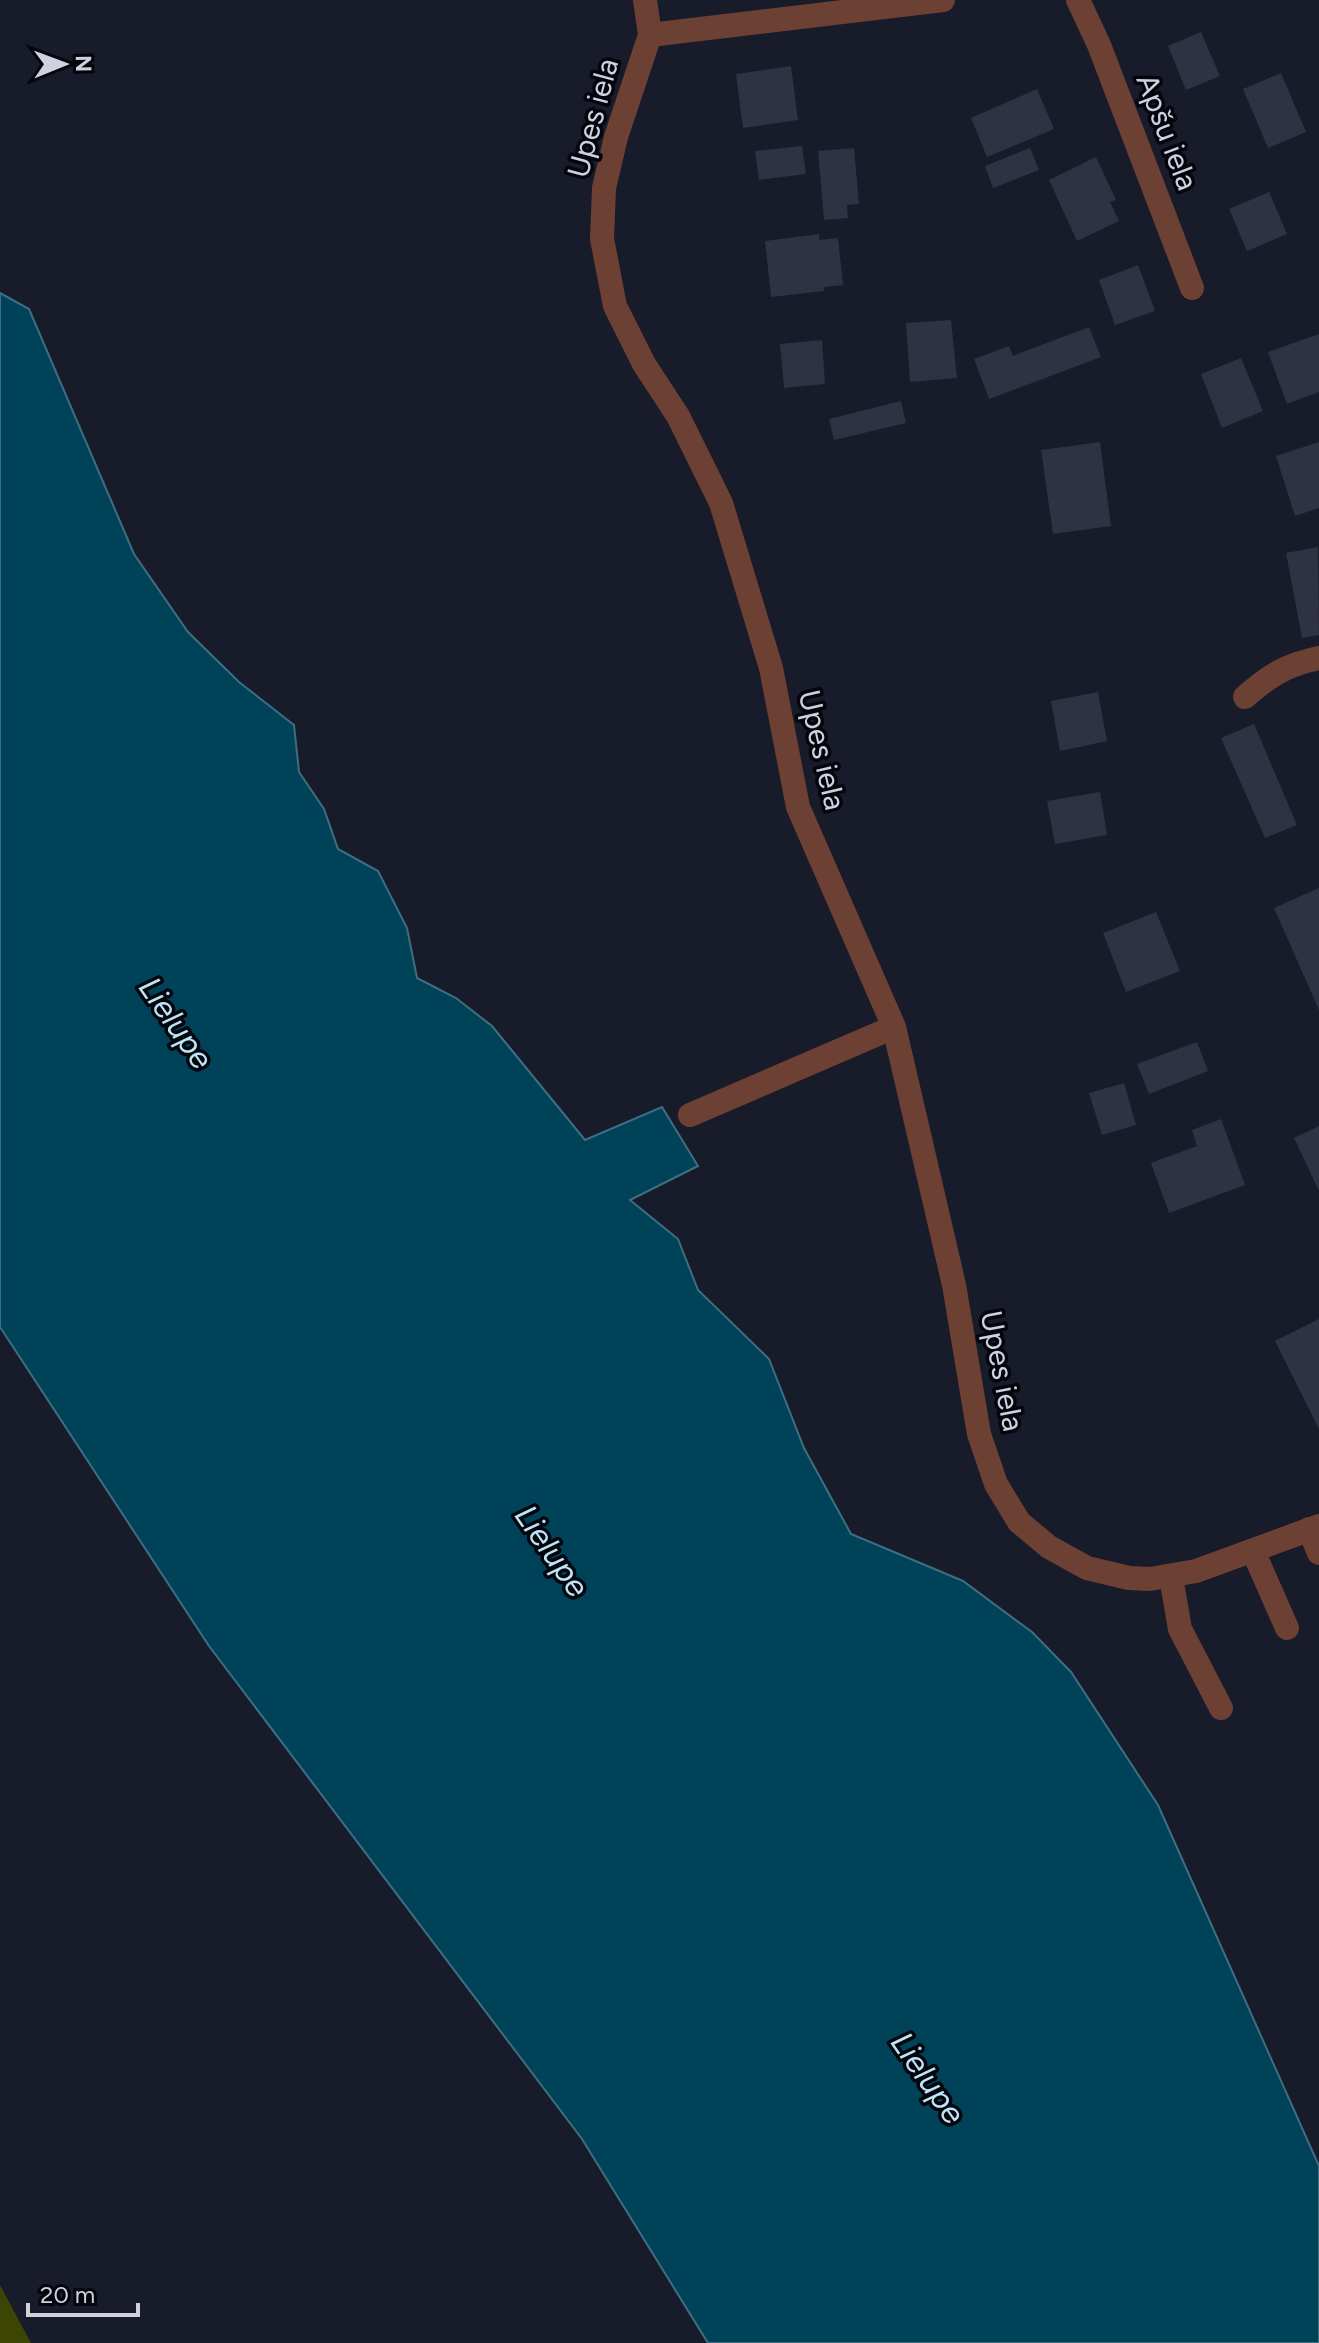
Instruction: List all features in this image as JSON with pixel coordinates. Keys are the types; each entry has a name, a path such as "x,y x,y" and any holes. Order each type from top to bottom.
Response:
{"street":[{"name":"Upes iela","path":"645,0 650,35 616,137 604,188 602,239 615,306 644,364 678,416 721,503 771,668 798,807 894,1027 954,1285 979,1434 996,1484 1019,1522 1049,1547 1087,1568 1129,1578 1171,1577 1196,1571 1314,1528"},
{"path":"650,35 943,0"},
{"name":"Apšu iela","path":"1078,0 1099,45 1192,288"},
{"path":"1245,697 1272,674 1319,658"},
{"path":"690,1115 894,1027"},
{"path":"1314,1528 1319,1553"},
{"path":"1253,1551 1287,1628"},
{"path":"1171,1577 1180,1629 1221,1708"}],"green space":[{"path":"0,2285 31,2343 0,2343"}],"water":[{"name":"Lielupe","path":"0,293 29,309 134,554 188,632 239,682 294,725 299,772 324,809 338,849 378,871 407,928 417,978 456,998 492,1026 585,1140 662,1107 698,1166 630,1200 678,1239 698,1290 769,1359 804,1448 851,1534 963,1581 1032,1632 1071,1672 1158,1805 1319,2166 1319,2343 708,2343 582,2139 209,1646 0,1327"}],"building":[{"path":"1201,32 1220,76 1186,90 1168,46"},
{"path":"791,66 798,120 743,128 736,74"},
{"path":"1281,73 1306,132 1268,148 1243,89"},
{"path":"1037,89 1054,129 987,157 971,118"},
{"path":"802,146 806,174 759,180 755,151"},
{"path":"854,148 859,204 847,205 848,218 824,220 818,151"},
{"path":"1030,148 1039,170 993,188 985,166"},
{"path":"1096,157 1116,200 1110,202 1119,221 1077,241 1049,180"},
{"path":"1269,192 1287,234 1247,251 1229,209"},
{"path":"819,234 819,240 838,238 843,285 824,287 824,291 771,297 765,241"},
{"path":"1138,265 1155,311 1115,325 1099,280"},
{"path":"951,320 957,378 910,382 906,323"},
{"path":"1089,327 1101,357 989,399 974,359 1009,346 1013,356"},
{"path":"1319,334 1319,392 1287,404 1268,352"},
{"path":"822,340 825,384 784,388 780,344"},
{"path":"1241,358 1263,411 1222,428 1201,374"},
{"path":"901,401 906,423 834,440 829,419"},
{"path":"1100,442 1111,526 1053,534 1041,450"},
{"path":"1319,442 1319,508 1295,516 1276,456"},
{"path":"1318,547 1319,635 1302,638 1286,553"},
{"path":"1098,692 1107,741 1060,751 1051,701"},
{"path":"1254,724 1297,825 1265,838 1221,738"},
{"path":"1100,792 1107,835 1055,844 1047,801"},
{"path":"1319,888 1319,1010 1274,908"},
{"path":"1156,912 1180,971 1126,992 1103,933"},
{"path":"1197,1042 1208,1071 1149,1094 1137,1064"},
{"path":"1124,1083 1136,1125 1102,1135 1089,1093"},
{"path":"1221,1119 1245,1185 1169,1213 1151,1163 1197,1146 1192,1130"},
{"path":"1319,1126 1319,1191 1294,1138"},
{"path":"1319,1319 1319,1429 1275,1341"}]}
